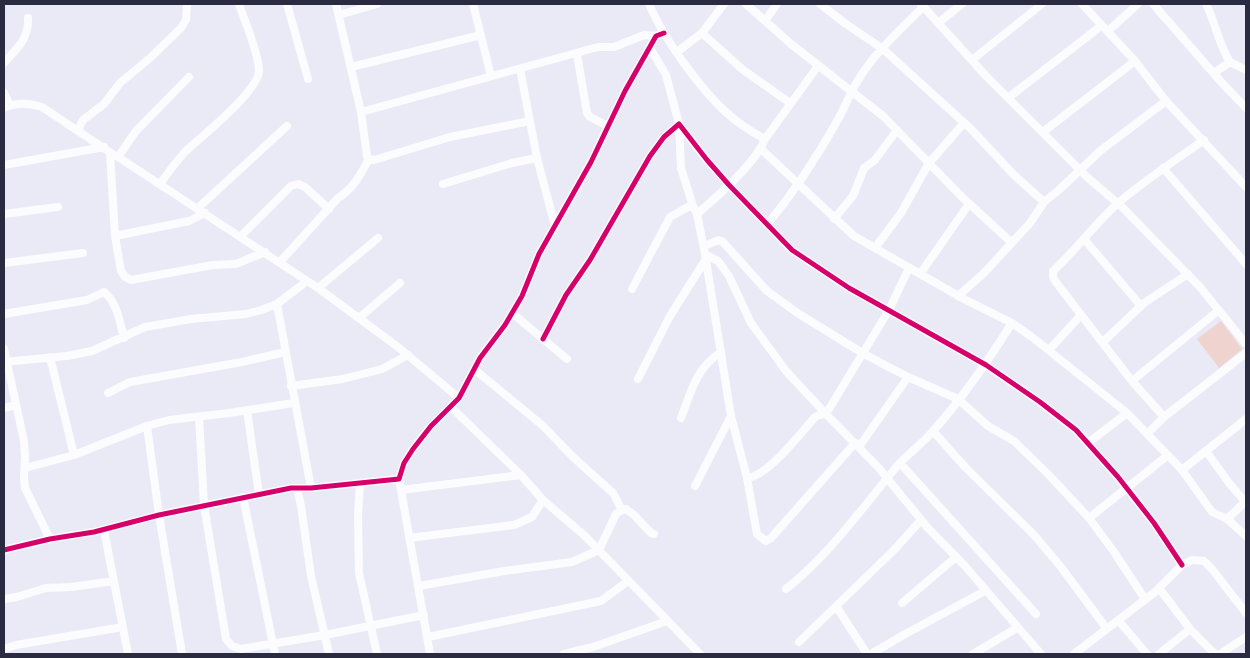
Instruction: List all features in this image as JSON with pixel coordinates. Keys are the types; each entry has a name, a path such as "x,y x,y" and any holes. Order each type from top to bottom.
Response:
{"street":[{"path":"78,130 83,120 104,104 120,83 182,28 186,20 187,4"},
{"path":"160,184 185,153 224,118 254,86 260,72 239,4"},
{"path":"287,4 308,80"},
{"path":"336,4 362,112 367,156 369,159"},
{"path":"339,14 377,4"},
{"path":"473,4 491,76"},
{"path":"649,4 660,35 677,52 698,81 740,125 765,139"},
{"path":"677,52 702,33 724,4"},
{"path":"746,4 818,66 883,116 970,204 1011,242"},
{"path":"765,21 777,4"},
{"path":"820,4 883,49 964,123 1013,174 1044,202"},
{"path":"938,23 962,4"},
{"path":"972,60 1042,4"},
{"path":"1082,4 1135,61 1166,100 1246,187"},
{"path":"1108,31 1138,4"},
{"path":"1153,4 1246,108"},
{"path":"1206,4 1224,52 1230,62 1246,70"},
{"path":"767,225 798,184 836,123 861,75 922,5 1008,98 1188,274 1246,344"},
{"path":"4,63 21,43 29,29 28,18"},
{"path":"1008,98 1101,26"},
{"path":"702,33 742,69 790,103"},
{"path":"351,68 480,35"},
{"path":"362,112 598,47 614,47 644,35 660,35"},
{"path":"430,654 399,479 404,463 432,426 459,398 480,358 512,313 522,296 539,254 591,162 625,91 650,48 660,35"},
{"path":"650,48 666,75 679,124 681,168 697,214 731,416 747,478 757,534 766,541 771,538 857,445 908,377"},
{"path":"576,54 587,113 608,126"},
{"path":"1043,132 1135,61"},
{"path":"1214,73 1230,62"},
{"path":"697,214 729,185 761,149 765,139 818,66"},
{"path":"520,69 537,158 555,226"},
{"path":"118,157 136,131 189,77"},
{"path":"4,93 7,106 30,104 42,107 307,280 408,355 459,398"},
{"path":"958,296 984,273 1030,222 1044,202 1100,151 1166,100"},
{"path":"369,159 374,160 450,138 530,121"},
{"path":"875,248 901,213 929,163 964,123"},
{"path":"679,124 729,185 792,250 849,288 986,365 1040,402 1076,430 1154,522 1182,566"},
{"path":"543,339 566,295 590,260 650,156 664,137 679,124"},
{"path":"116,236 189,221 287,126"},
{"path":"834,219 853,196 864,168 875,160 897,130"},
{"path":"1164,417 1132,381 1053,278 1053,275 1054,271 1093,228 1118,204 1163,168 1204,140"},
{"path":"761,149 854,236 958,296 1012,323 1032,336 1127,413 1182,470 1212,512 1227,519 1246,536"},
{"path":"4,165 107,150"},
{"path":"107,150 121,271 131,280 213,265 236,264 265,252"},
{"path":"443,184 512,163 537,158"},
{"path":"280,262 338,198 348,192 355,184 369,159"},
{"path":"1163,168 1246,264"},
{"path":"241,236 291,186 298,184 305,188 329,208"},
{"path":"920,274 970,204"},
{"path":"632,289 670,217 693,206"},
{"path":"4,214 58,207"},
{"path":"318,288 378,238"},
{"path":"1084,239 1141,306"},
{"path":"638,379 705,253 719,240 722,241 767,290 799,314 864,354 908,377 958,399 988,426 1014,441 1089,518 1145,599"},
{"path":"4,263 83,253"},
{"path":"705,253 718,261 729,276 748,317 766,346 786,371 888,478 921,520 1041,654"},
{"path":"747,478 769,466 815,417 826,414 864,354 889,310 909,268"},
{"path":"1103,342 1141,306 1188,274"},
{"path":"5,362 67,356 92,351 152,326 190,319 246,314 276,304 307,280"},
{"path":"359,318 400,283"},
{"path":"4,314 87,300 104,292 109,296 115,308 124,338"},
{"path":"276,304 311,488"},
{"path":"1132,381 1218,310"},
{"path":"512,313 568,359"},
{"path":"1049,350 1081,315"},
{"path":"786,589 803,576 828,550 900,463 933,431 986,365 1012,323"},
{"path":"4,349 5,362 24,441 25,488 50,538"},
{"path":"108,393 130,382 242,362 285,352"},
{"path":"681,418 698,375 708,361 721,352"},
{"path":"1147,434 1164,417 1246,353"},
{"path":"291,386 343,379 382,369 408,355"},
{"path":"50,357 74,455"},
{"path":"474,370 542,425 573,457 613,493 622,510"},
{"path":"25,468 74,455 147,426 169,420 294,403"},
{"path":"4,408 16,405"},
{"path":"451,407 522,475 543,500 585,536 700,654"},
{"path":"247,410 259,495"},
{"path":"1088,443 1127,413"},
{"path":"695,486 731,416"},
{"path":"199,417 204,505 226,640 232,646 241,648 325,635 424,615"},
{"path":"1182,470 1246,419"},
{"path":"147,426 159,515 182,654"},
{"path":"933,431 965,467 1035,536 1061,567 1107,629"},
{"path":"1206,451 1228,483 1246,502 1227,519"},
{"path":"1089,518 1168,456"},
{"path":"900,463 1036,614"},
{"path":"401,490 522,475"},
{"path":"4,550 50,538 104,530 159,515 244,497 297,488 399,479"},
{"path":"360,483 358,573 377,654"},
{"path":"297,488 303,514 311,576 328,654"},
{"path":"244,497 275,654"},
{"path":"409,538 514,525 532,517 543,500"},
{"path":"419,586 504,571 572,562 599,550 616,514 622,510 626,510 634,515 654,534"},
{"path":"800,642 894,550 921,520"},
{"path":"104,530 128,654"},
{"path":"902,603 956,557"},
{"path":"1076,654 1159,588 1182,566 1192,560 1204,561 1246,613"},
{"path":"4,599 46,588 71,588 114,581"},
{"path":"428,637 601,601 628,581"},
{"path":"1159,588 1190,630 1215,654"},
{"path":"836,606 869,654 985,591"},
{"path":"1118,620 1147,654"},
{"path":"564,654 593,647 667,621"},
{"path":"4,648 123,628"},
{"path":"973,654 1017,628"},
{"path":"1159,654 1190,630"},
{"path":"1220,654 1246,638"}],"shaded area":[{"path":"1221,321 1242,349 1219,368 1197,339"}],"cycle path":[{"path":"4,550 291,488 311,488 399,479 404,463 413,449 431,426 459,398 480,358 505,325 522,296 539,254 591,162 625,91 656,36 664,33"},
{"path":"543,339 566,295 590,260 650,156 664,137 679,124 729,185 792,250 849,288 986,365 1040,402 1076,430 1118,477 1154,523 1182,565"}]}
